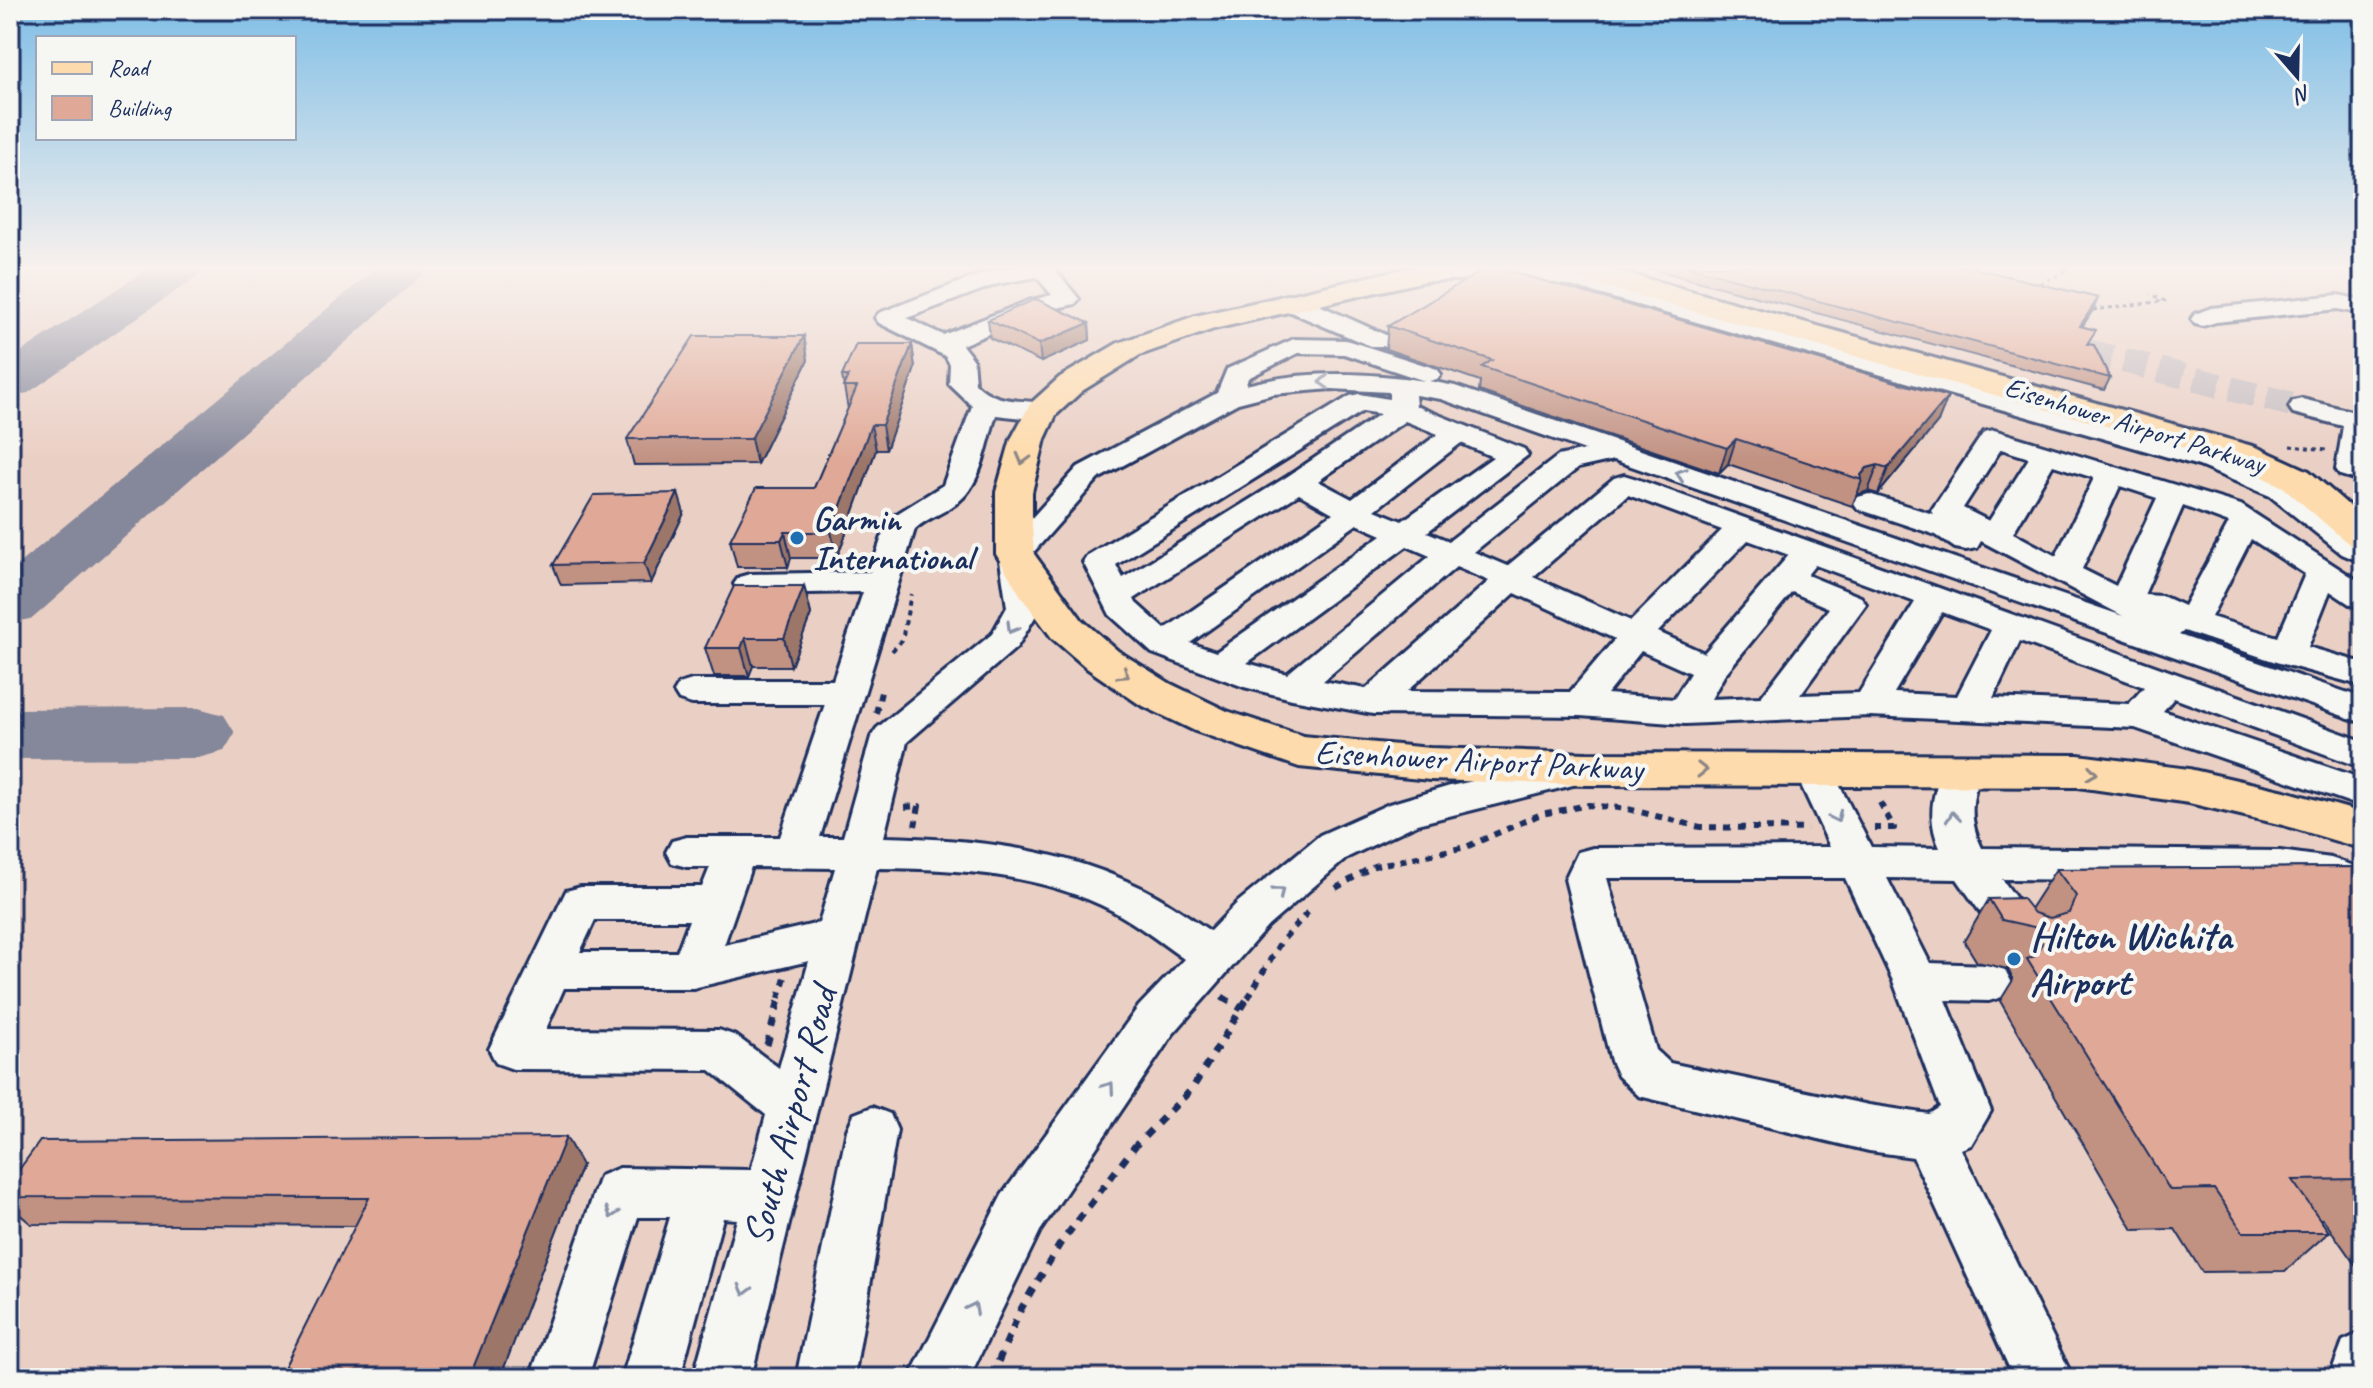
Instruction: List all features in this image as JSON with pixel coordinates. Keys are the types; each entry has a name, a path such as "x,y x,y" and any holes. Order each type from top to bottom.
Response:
{"main road":[{"path":"1015,554 1014,492 1028,439 1042,411 1071,384 1129,349 1180,331"},
{"name":"Eisenhower Airport Parkway","path":"1803,331 2244,454 2296,479 2363,537"},
{"name":"Eisenhower Airport Parkway","path":"1015,554 1041,596 1067,629 1103,660 1155,694 1211,721 1299,751 1430,764 1587,769 2078,771 2189,786 2285,808 2363,831"}],"street":[{"path":"912,331 959,352 965,366 962,384 971,397 986,404 1042,411"},
{"path":"942,344 975,331"},
{"path":"1353,331 1392,346"},
{"path":"1753,331 2209,460 2251,475 2291,496 2324,526 2363,554"},
{"path":"1229,397 1236,374 1294,346 1346,347 1478,391"},
{"path":"1015,554 1088,473 1229,397 1272,386 1331,381 1402,397 1458,432 1514,455 1220,666"},
{"path":"2362,680 2192,622 2107,601 1616,451 1446,392 1359,402 1099,562 1122,608 1164,646 1292,688 1373,702 1580,704 1685,712 1870,704 2138,716 2363,793"},
{"path":"1116,596 1298,482 1402,397"},
{"path":"795,852 881,582 904,522 957,488 986,404"},
{"path":"2302,407 2360,422 2350,469 2363,473"},
{"path":"1164,646 1354,512 1458,432"},
{"path":"2054,583 1995,537 1946,511 1994,438 2230,511 2363,598"},
{"path":"1292,688 1568,462 1616,451"},
{"path":"1995,537 2046,454"},
{"path":"1496,467 1541,483"},
{"path":"1719,473 2107,601 2363,711"},
{"path":"2054,583 2111,474"},
{"path":"1298,482 1354,512 1710,669"},
{"path":"1373,702 1624,484 2363,755"},
{"path":"2107,601 2174,494"},
{"path":"1869,503 1947,529 2054,583"},
{"path":"2192,622 2245,521"},
{"path":"1580,704 1636,635 1742,528"},
{"path":"1685,712 1710,669 1808,552"},
{"name":"South Airport Road","path":"722,1378 890,737 1005,640 1024,607 1015,554"},
{"path":"2288,654 2322,571"},
{"path":"1773,707 1849,604 1787,578"},
{"path":"750,584 881,582"},
{"path":"1870,704 1934,598"},
{"path":"2107,601 2191,638 2343,688 2362,680"},
{"path":"1969,709 2010,626"},
{"path":"2138,716 2168,683"},
{"path":"692,692 847,692"},
{"path":"938,1378 1021,1213 1156,1020 1253,914 1334,846 1403,814 1450,800 1587,769"},
{"path":"1963,769 1953,794 1950,814 1954,830 1971,864 2024,940"},
{"path":"1813,770 1916,981 1966,1111 1936,1154"},
{"path":"2044,1378 1936,1154 1869,1128 1656,1081 1635,1061 1586,879 1593,863 1850,846 1971,864 2280,866 2331,874 2363,885"},
{"path":"687,852 993,857 1052,871 1116,894 1214,957"},
{"path":"693,970 736,852"},
{"path":"717,904 581,903 513,1049 719,1050 792,1106"},
{"path":"550,970 693,970 836,937"},
{"path":"1916,981 1989,983"},
{"path":"825,1378 872,1130"},
{"path":"559,1378 619,1193 704,1192 769,1196"},
{"path":"651,1378 704,1192"},
{"path":"2358,1378 2363,1361"}],"path":[{"path":"1334,890 1374,866 1466,847 1541,814 1589,805 1628,809 1700,827 1850,846 1894,828 1862,770"},
{"path":"991,1378 1021,1309 1060,1244 1135,1146 1192,1089 1213,1059 1280,943 1314,906"}],"shaded area":[{"path":"10,331 2363,331 2363,1378 10,1378"}],"building":[{"path":"1011,331 1070,331 1039,344"},
{"path":"1403,331 1716,331 1948,397 1888,468 1878,465 1867,468 1861,475 1862,480 1736,439 1727,448 1482,367 1492,360"},
{"path":"1931,331 2096,331 2087,344 2094,345 2110,378"},
{"path":"694,336 804,336 751,439 627,439"},
{"path":"856,344 912,344 882,425 871,425 831,532 785,532 781,540 730,540 756,488 814,488 857,387 843,387 848,376 842,376"},
{"path":"678,493 644,563 553,565 594,495"},
{"path":"734,586 804,586 784,638 745,638 741,648 705,648"},
{"path":"2363,867 2363,1179 2292,1180 2329,1232 2243,1232 2214,1189 2170,1190 2027,959 2035,956 2042,943 2034,927 2002,920 1989,899 2022,898 2034,913 2050,918 2069,913 2076,896 2056,869"},
{"path":"566,1137 469,1378 279,1378 369,1198 10,1197 10,1182 40,1141"}],"taxiway":[{"path":"10,382 86,331"},
{"path":"10,604 330,331"},
{"path":"10,734 198,733"}],"tunnel":[{"path":"2052,342 2302,407"}],"place":[{"name":"Garmin International","path":"797,538"},
{"name":"Hilton Wichita Airport","path":"2014,959"}]}
